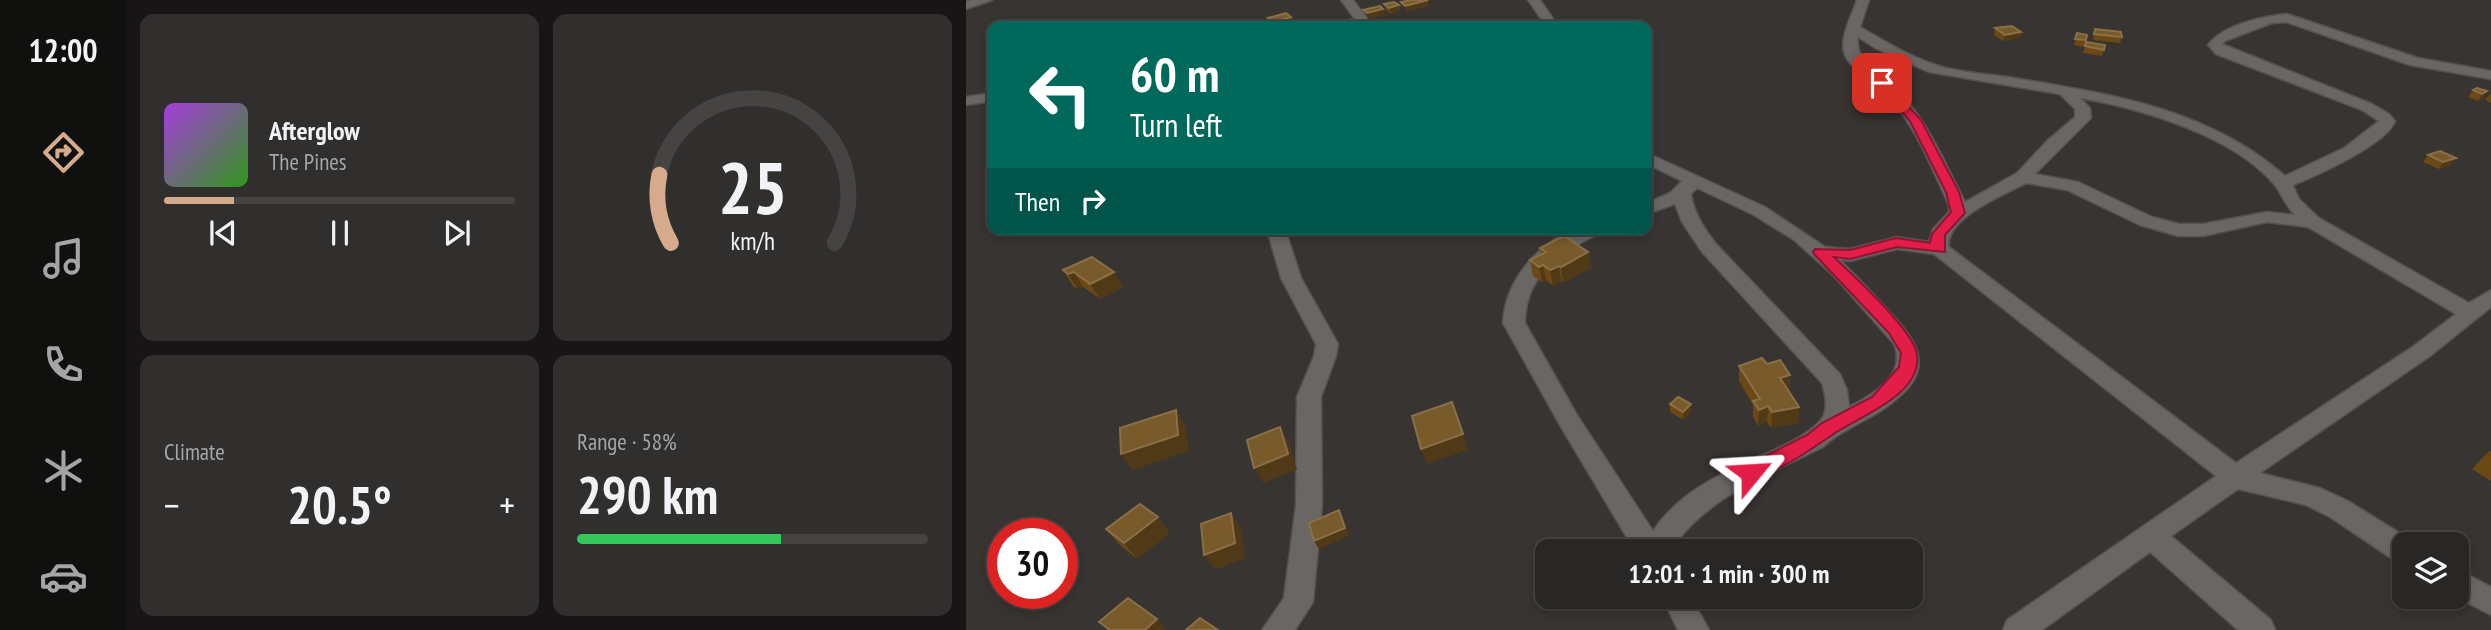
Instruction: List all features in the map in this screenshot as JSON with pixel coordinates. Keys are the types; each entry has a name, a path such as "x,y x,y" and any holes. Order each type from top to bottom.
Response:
{"street":[{"path":"966,5 986,0"},
{"path":"1348,0 1364,21"},
{"path":"1534,0 1549,21"},
{"path":"1863,0 1853,28 1850,48 1855,61 1888,88 1915,120 1952,192 1958,213"},
{"path":"2283,183 2332,163 2368,140 2386,125 2387,121 2367,107 2221,51 2215,45 2220,38 2270,19 2287,18 2415,62 2491,75"},
{"path":"1853,28 1882,46 1934,69 2114,99 2189,122 2230,143 2263,165 2283,183 2291,201 2313,222 2470,313"},
{"path":"1940,249 1937,240 1939,234 1958,213 2023,177 2054,143 2083,118 2082,108 2066,92"},
{"path":"966,101 987,98"},
{"path":"1652,162 1684,186 1756,209 1820,252 1896,330 1909,353 1908,368 1879,402 1829,428 1814,440 1709,494 1678,517 1661,539"},
{"path":"2023,177 2072,186 2146,221 2178,230 2203,230 2267,217 2313,222"},
{"path":"1652,206 1684,186"},
{"path":"1684,186 1684,210 1709,248 1832,380 1840,398 1829,428"},
{"path":"1277,630 1298,602 1310,505 1309,397 1312,380 1328,353 1327,344 1290,278 1278,235"},
{"path":"1584,235 1547,256 1535,267 1518,291 1513,306 1514,323 1569,421 1644,539"},
{"path":"1820,252 1850,255 1896,243 1940,249 2192,440 2236,478 2311,496 2339,509 2392,543"},
{"path":"2018,630 2150,535 2422,351 2491,297"},
{"path":"2150,535 2260,630"},
{"path":"2469,589 2491,602"},
{"path":"1683,609 1694,630"}],"building":[{"path":"1428,0 1405,6 1401,2"},
{"path":"1394,2 1399,5 1389,8 1384,4"},
{"path":"1380,6 1383,9 1367,13 1363,10"},
{"path":"1286,13 1291,17 1277,21 1268,18"},
{"path":"2012,26 2021,32 2005,35 1995,28"},
{"path":"2095,29 2121,32 2122,37 2094,34"},
{"path":"2077,33 2087,35 2086,40 2075,39"},
{"path":"2086,42 2105,45 2104,50 2085,46"},
{"path":"2477,88 2487,91 2482,94 2473,90"},
{"path":"2440,151 2456,158 2443,162 2428,155"},
{"path":"1564,236 1588,252 1550,270 1543,265 1539,267 1530,260 1546,252 1540,248"},
{"path":"1092,257 1114,272 1090,284 1074,272 1068,274 1063,270"},
{"path":"1762,358 1767,364 1780,360 1790,375 1780,378 1799,407 1772,412 1768,406 1759,410 1753,401 1760,399 1739,366"},
{"path":"1678,397 1691,404 1683,412 1670,404"},
{"path":"1452,402 1463,434 1421,449 1412,416"},
{"path":"1176,410 1178,435 1121,454 1120,428"},
{"path":"1280,427 1288,454 1254,468 1247,440"},
{"path":"1140,504 1158,517 1124,543 1106,529"},
{"path":"1339,510 1345,528 1314,541 1309,523"},
{"path":"1231,513 1235,543 1204,555 1201,524"},
{"path":"1128,598 1157,619 1145,630 1110,630 1099,622"},
{"path":"1200,618 1218,630 1186,630"}],"route":[{"path":"1751,473 1879,402 1908,368 1909,353 1896,330 1820,252 1850,255 1896,243 1940,249 1937,240 1939,234 1958,213 1958,205 1952,192 1915,120 1882,83"}]}
